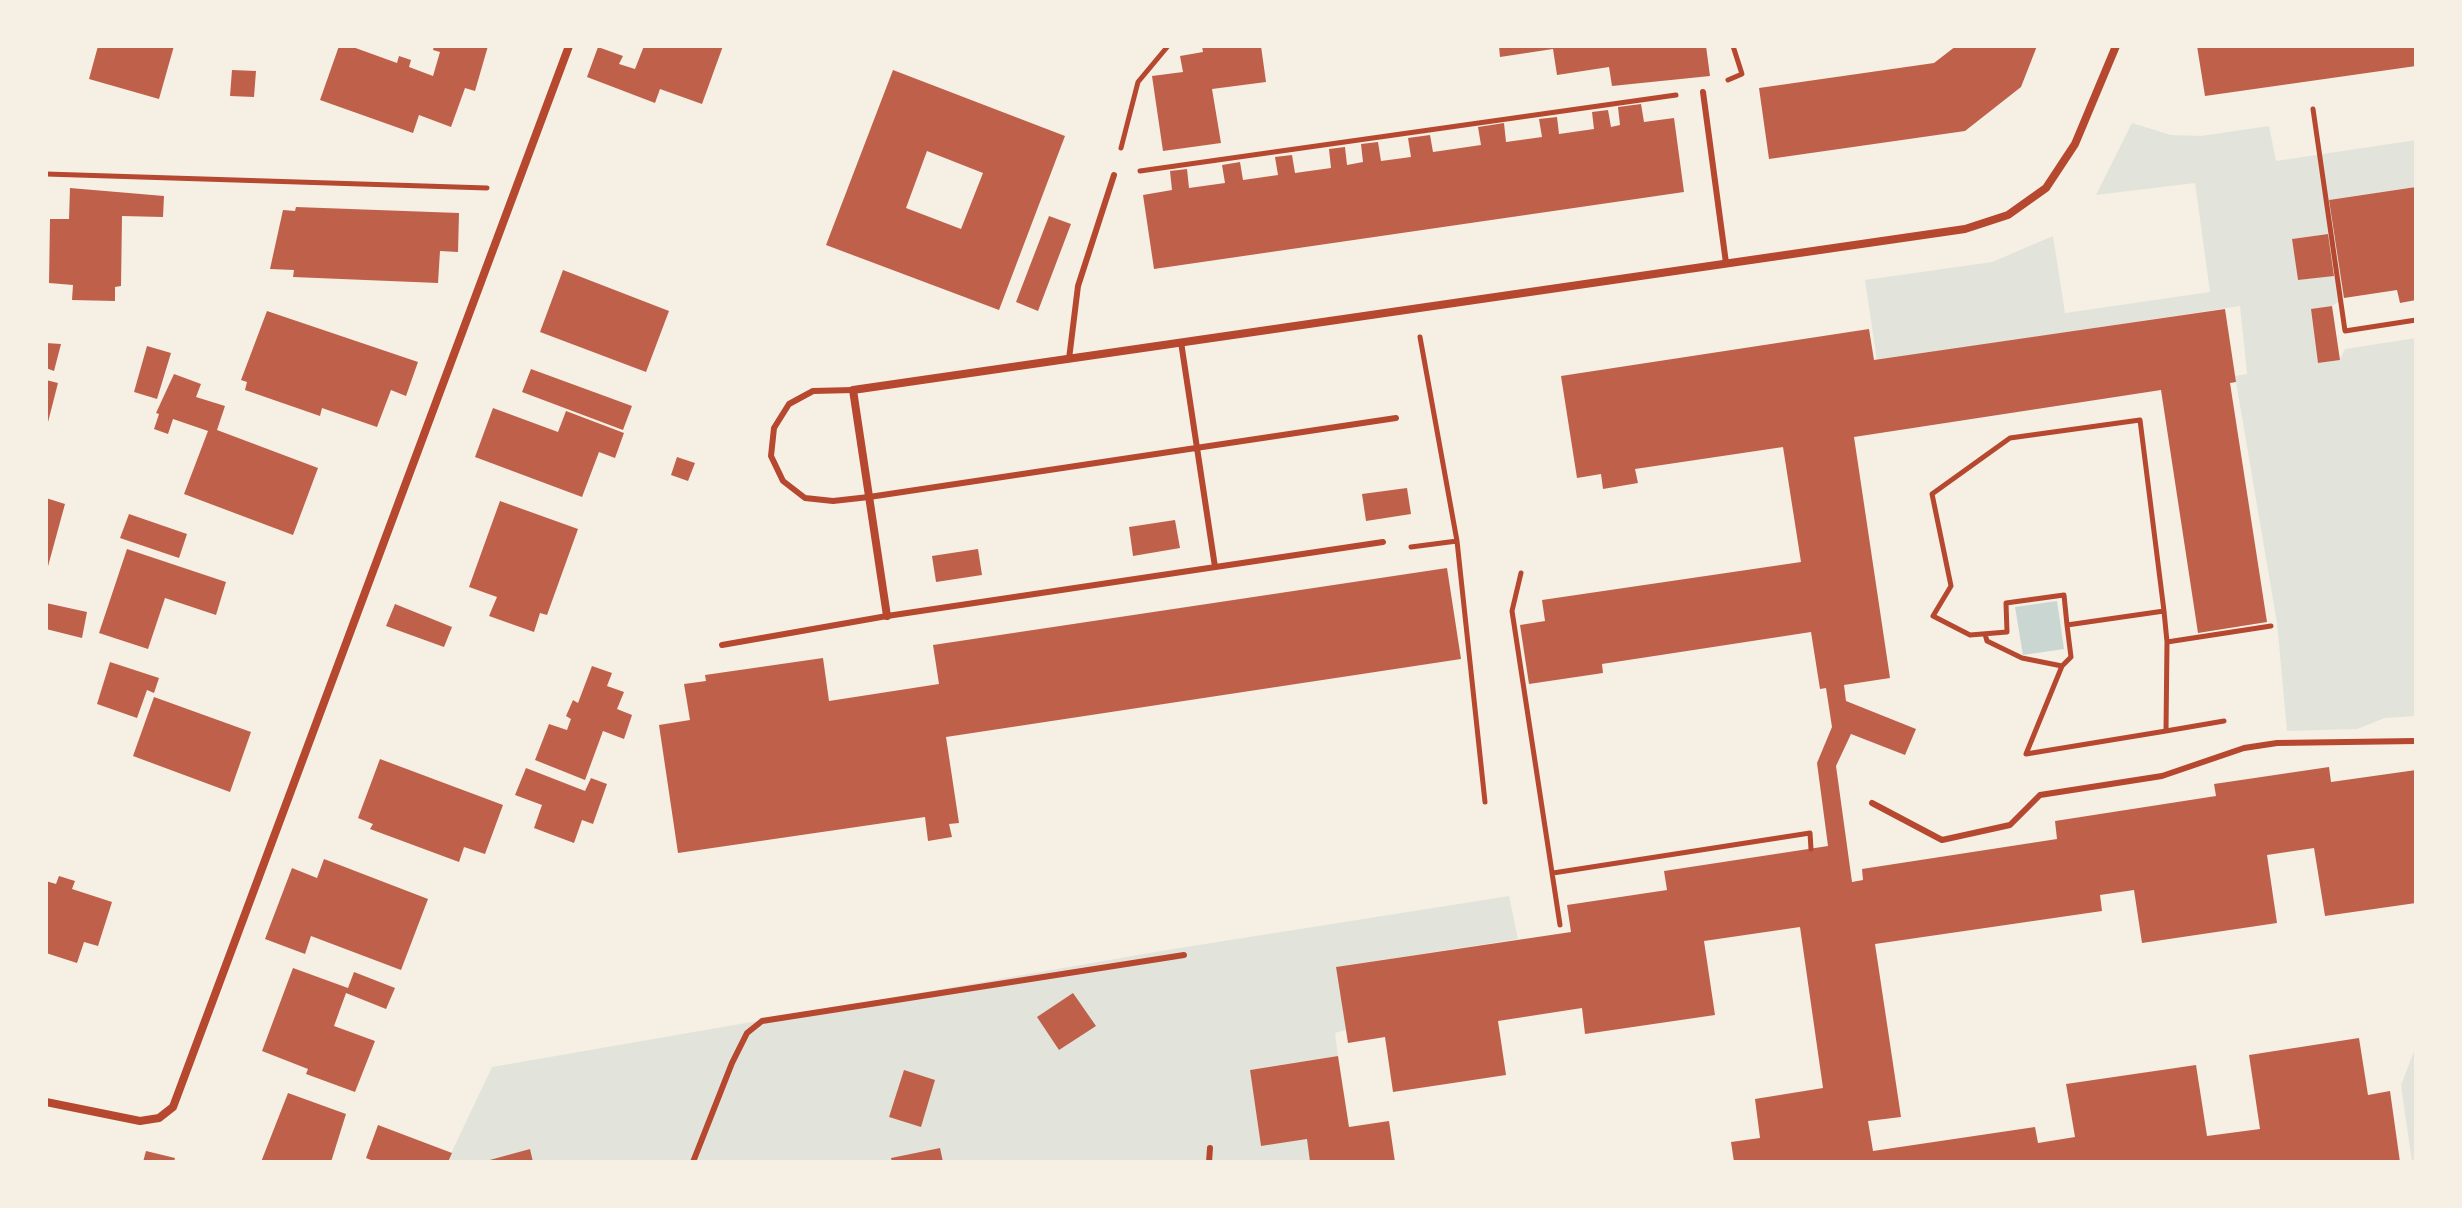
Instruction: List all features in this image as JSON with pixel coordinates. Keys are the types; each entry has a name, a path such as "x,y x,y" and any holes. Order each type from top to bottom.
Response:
{"street":[{"path":"46,1102 140,1121 159,1118 173,1107 569,46"},
{"path":"887,616 853,390 1965,229 2008,215 2046,188 2075,144 2116,46"}],"lane":[{"path":"1703,92 1726,263"},
{"path":"1069,359 1078,286 1114,175"},
{"path":"1181,342 1215,567"},
{"path":"853,390 813,391 789,404 774,428 771,456 783,481 805,498 833,501 869,497 1396,418"},
{"path":"722,645 887,616 1383,542"},
{"path":"1872,803 1942,840 2010,825 2040,795 2162,776 2244,748 2277,743 2416,741"},
{"path":"693,1162 732,1063 747,1033 762,1021 1184,955"},
{"path":"1209,1162 1210,1148"}],"path":[{"path":"1168,46 1138,82 1114,175 1703,92"},
{"path":"2313,109 2345,331 2416,320"},
{"path":"46,174 516,189"},
{"path":"1415,308 1457,541 1474,674 1485,802"},
{"path":"2140,420 2167,642 2166,731 2026,754 2062,666 2071,657 2064,595 2006,603 2007,632 1985,634 1970,635 1933,616 1951,586 1932,494 2010,438 2140,420"},
{"path":"1383,542 1397,549 1457,541"},
{"path":"1521,573 1512,611 1560,925"},
{"path":"2067,625 2164,611"},
{"path":"2167,642 2271,626"},
{"path":"1985,634 1987,641 2022,658 2062,666"},
{"path":"1553,873 1810,833 1811,849"}],"shaded area":[{"path":"2132,123 2171,135 2201,136 2269,126 2276,161 2416,140 2416,187 2329,200 2344,298 2332,306 2311,310 2319,363 2340,360 2345,349 2416,338 2416,716 2385,718 2357,729 2287,731 2277,623 2235,376 2247,374 2240,306 1877,361 1865,280 1992,262 2053,236 2065,313 2210,292 2195,183 2096,195","holes":["2327,234 2334,275 2298,280 2292,239"]},
{"path":"2057,601 2064,649 2023,655 2015,607"},
{"path":"1509,896 1518,939 1337,967 1346,1030 1335,1033 1338,1056 1250,1070 1261,1145 1307,1139 1310,1162 447,1162 492,1067 1167,950"},
{"path":"2416,1046 2416,1162 2412,1162 2401,1085"}],"building":[{"path":"98,46 174,46 159,99 89,79"},
{"path":"339,46 350,46 397,63 399,56 411,60 409,67 433,76 440,52 433,50 434,46 488,46 475,91 465,88 451,127 419,115 413,133 320,100"},
{"path":"644,46 723,46 702,104 660,89 655,103 587,77 598,47 623,56 619,64 635,69"},
{"path":"1202,46 1261,46 1266,82 1212,89 1221,143 1163,151 1152,76 1183,72 1180,56 1203,52"},
{"path":"1499,46 1706,46 1710,76 1612,86 1609,67 1557,75 1553,49 1500,57"},
{"path":"1956,46 2037,46 2021,87 1965,131 1769,159 1759,88 1934,63"},
{"path":"2197,46 2416,46 2416,66 2205,96"},
{"path":"232,70 256,71 254,97 230,96"},
{"path":"893,70 1065,136 999,310 826,245","holes":["927,151 983,173 961,229 906,208"]},
{"path":"1641,104 1644,122 1674,118 1684,192 1154,269 1143,195 1172,190 1170,171 1187,169 1189,188 1225,183 1222,165 1240,162 1243,180 1278,175 1275,157 1292,155 1295,173 1331,168 1329,149 1345,147 1347,165 1363,162 1361,144 1378,142 1381,161 1411,157 1408,138 1430,135 1433,152 1481,145 1478,127 1504,123 1506,142 1542,137 1539,119 1557,117 1559,134 1594,129 1592,112 1608,110 1611,127 1620,125 1618,107"},
{"path":"2416,187 2416,300 2400,303 2397,290 2344,298 2329,200"},
{"path":"70,188 164,196 163,217 122,216 121,286 115,287 115,301 72,300 73,285 49,283 50,219 69,219"},
{"path":"296,207 459,213 458,252 440,251 438,283 293,277 294,270 270,269 283,210 295,211"},
{"path":"1049,216 1071,224 1038,311 1016,302"},
{"path":"2328,234 2334,276 2298,280 2292,239"},
{"path":"563,270 669,311 646,372 540,332"},
{"path":"2332,306 2340,360 2318,363 2311,309"},
{"path":"2225,309 2236,382 2230,383 2267,622 2198,633 2161,390 1854,437 1890,678 1844,685 1846,701 1916,729 1905,755 1851,734 1836,766 1852,882 1863,880 1862,869 2057,839 2055,821 2216,796 2214,784 2329,767 2331,782 2416,770 2416,903 2325,916 2314,848 2267,855 2277,923 2142,943 2134,890 2100,895 2102,911 1875,944 1901,1117 1868,1121 1873,1151 2035,1127 2038,1143 2075,1137 2066,1084 2196,1065 2207,1136 2260,1129 2249,1055 2359,1038 2368,1095 2390,1091 2400,1162 1734,1162 1731,1142 1760,1138 1755,1099 1823,1088 1800,927 1704,941 1715,1015 1585,1034 1582,1008 1498,1021 1506,1075 1393,1092 1385,1037 1348,1043 1336,967 1571,932 1567,905 1667,890 1664,871 1828,846 1817,763 1832,727 1826,688 1820,689 1811,632 1602,664 1603,673 1529,684 1520,625 1545,621 1542,600 1801,562 1783,447 1635,469 1638,483 1603,489 1601,474 1577,478 1561,376 1869,329 1874,360"},
{"path":"267,311 418,362 406,396 391,390 377,427 322,408 320,416 245,390 247,382 241,380"},
{"path":"46,343 61,344 54,371 46,368"},
{"path":"147,346 171,353 157,399 134,392"},
{"path":"531,369 632,406 623,430 522,392"},
{"path":"174,374 201,384 196,397 225,406 217,430 318,468 293,535 184,494 208,431 173,419 168,434 154,429 159,414 156,413"},
{"path":"46,380 58,383 47,426 46,426"},
{"path":"493,408 558,432 566,411 624,433 615,458 599,452 582,497 475,457"},
{"path":"677,457 695,463 688,481 671,475"},
{"path":"1407,488 1411,514 1366,521 1362,494"},
{"path":"46,498 65,504 47,570 46,569"},
{"path":"500,501 578,529 547,615 540,613 534,632 489,616 497,597 469,587"},
{"path":"129,514 187,534 179,558 120,538"},
{"path":"1175,520 1180,548 1133,556 1129,527"},
{"path":"127,549 226,582 216,615 165,598 148,649 99,633"},
{"path":"978,549 982,575 936,582 932,556"},
{"path":"1447,568 1461,659 946,737 959,823 949,824 952,837 928,841 925,817 678,853 659,725 690,720 684,684 706,681 705,675 823,658 829,701 939,684 933,645"},
{"path":"46,603 87,612 82,638 46,629"},
{"path":"395,604 452,627 444,647 386,626"},
{"path":"110,662 159,678 154,693 147,690 137,718 97,704"},
{"path":"592,666 612,673 607,686 624,692 617,709 632,715 624,739 603,731 585,780 535,760 549,724 567,730 571,719 566,716 573,700 578,703"},
{"path":"154,697 251,732 230,792 133,756"},
{"path":"380,759 503,805 485,854 464,847 459,862 370,829 373,824 358,818"},
{"path":"526,768 585,791 591,778 607,784 593,824 582,820 574,843 534,828 542,805 515,795"},
{"path":"324,859 428,899 401,970 311,936 305,954 265,939 292,868 317,878"},
{"path":"59,876 75,881 72,889 112,902 98,946 84,942 77,963 46,953 46,881 56,884"},
{"path":"293,968 348,988 354,972 395,988 386,1009 346,993 334,1026 375,1041 355,1092 306,1074 308,1069 262,1051"},
{"path":"1073,993 1096,1026 1059,1050 1037,1017"},
{"path":"1338,1056 1349,1127 1389,1121 1395,1162 1310,1162 1307,1139 1261,1146 1250,1070"},
{"path":"904,1070 935,1080 921,1127 889,1117"},
{"path":"288,1093 346,1114 331,1162 261,1162"},
{"path":"378,1125 452,1153 448,1162 376,1162 366,1158"},
{"path":"940,1148 943,1162 892,1162 891,1158"},
{"path":"530,1149 533,1162 486,1162 486,1161"},
{"path":"146,1151 175,1158 174,1162 143,1162"}]}
